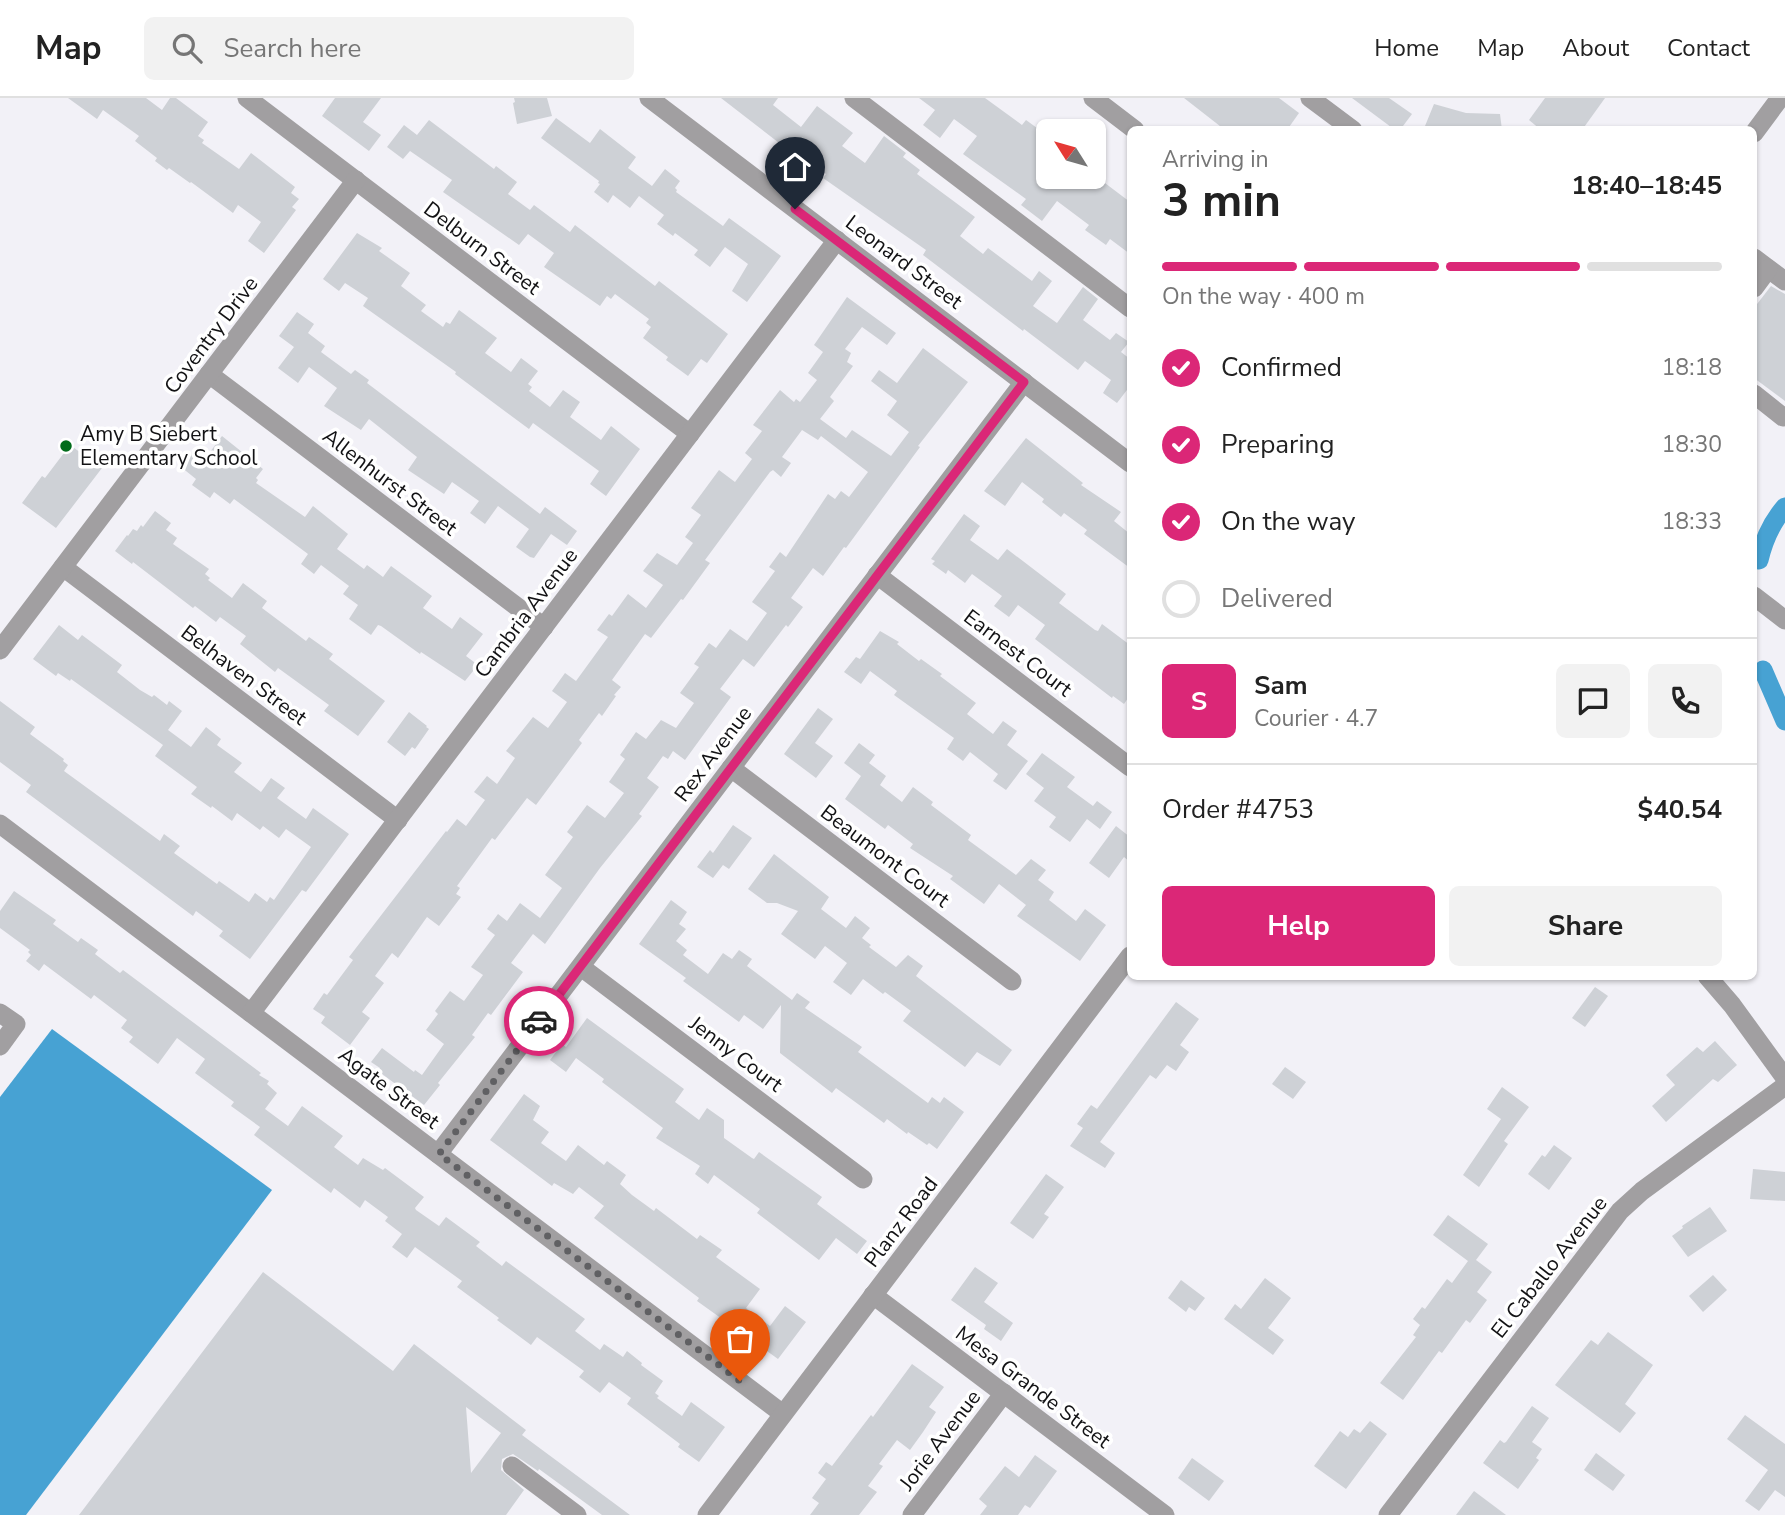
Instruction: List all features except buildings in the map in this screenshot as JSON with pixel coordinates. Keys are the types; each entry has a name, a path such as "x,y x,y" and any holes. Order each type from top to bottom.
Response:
{"street":[{"name":"Delburn Street","path":"247,98 269,104 356,180 690,434"},
{"name":"Leonard Street","path":"649,98 1127,461"},
{"path":"854,98 1127,305"},
{"path":"1093,98 1130,126"},
{"path":"1310,98 1348,126"},
{"path":"1757,129 1780,98"},
{"name":"Coventry Drive","path":"0,650 356,180"},
{"name":"Cambria Avenue","path":"251,1013 837,240"},
{"path":"1761,263 1785,281"},
{"name":"Allenhurst Street","path":"209,374 544,627"},
{"name":"Rex Avenue","path":"439,1154 1024,382"},
{"path":"1757,396 1783,417"},
{"name":"Belhaven Street","path":"63,567 398,820"},
{"name":"Earnest Court","path":"877,575 1127,765"},
{"path":"1757,598 1785,620"},
{"name":"Beaumont Court","path":"731,768 1012,981"},
{"name":"Agate Street","path":"0,824 783,1414"},
{"name":"Planz Road","path":"707,1515 1127,960"},
{"name":"Jenny Court","path":"581,967 863,1179"},
{"path":"1710,980 1785,1078"},
{"path":"0,1013 16,1024 0,1045"},
{"name":"El Caballo Avenue","path":"1388,1515 1620,1211 1642,1191 1785,1086"},
{"name":"Mesa Grande Street","path":"873,1295 1165,1515"},
{"name":"Jorie Avenue","path":"912,1515 1004,1393"},
{"path":"512,1466 577,1515"}],"water":[{"path":"52,1029 272,1190 26,1515 0,1515 0,1097"}],"waterway":[{"path":"1759,560 1769,532 1785,507"},
{"path":"1763,670 1785,721"}],"way so far":[{"path":"539,1021 439,1154 740,1381"}],"place":[{"name":"Amy B Siebert Elementary School","path":"66,446"}],"route":[{"path":"539,1021 1024,382 795,209"}]}
